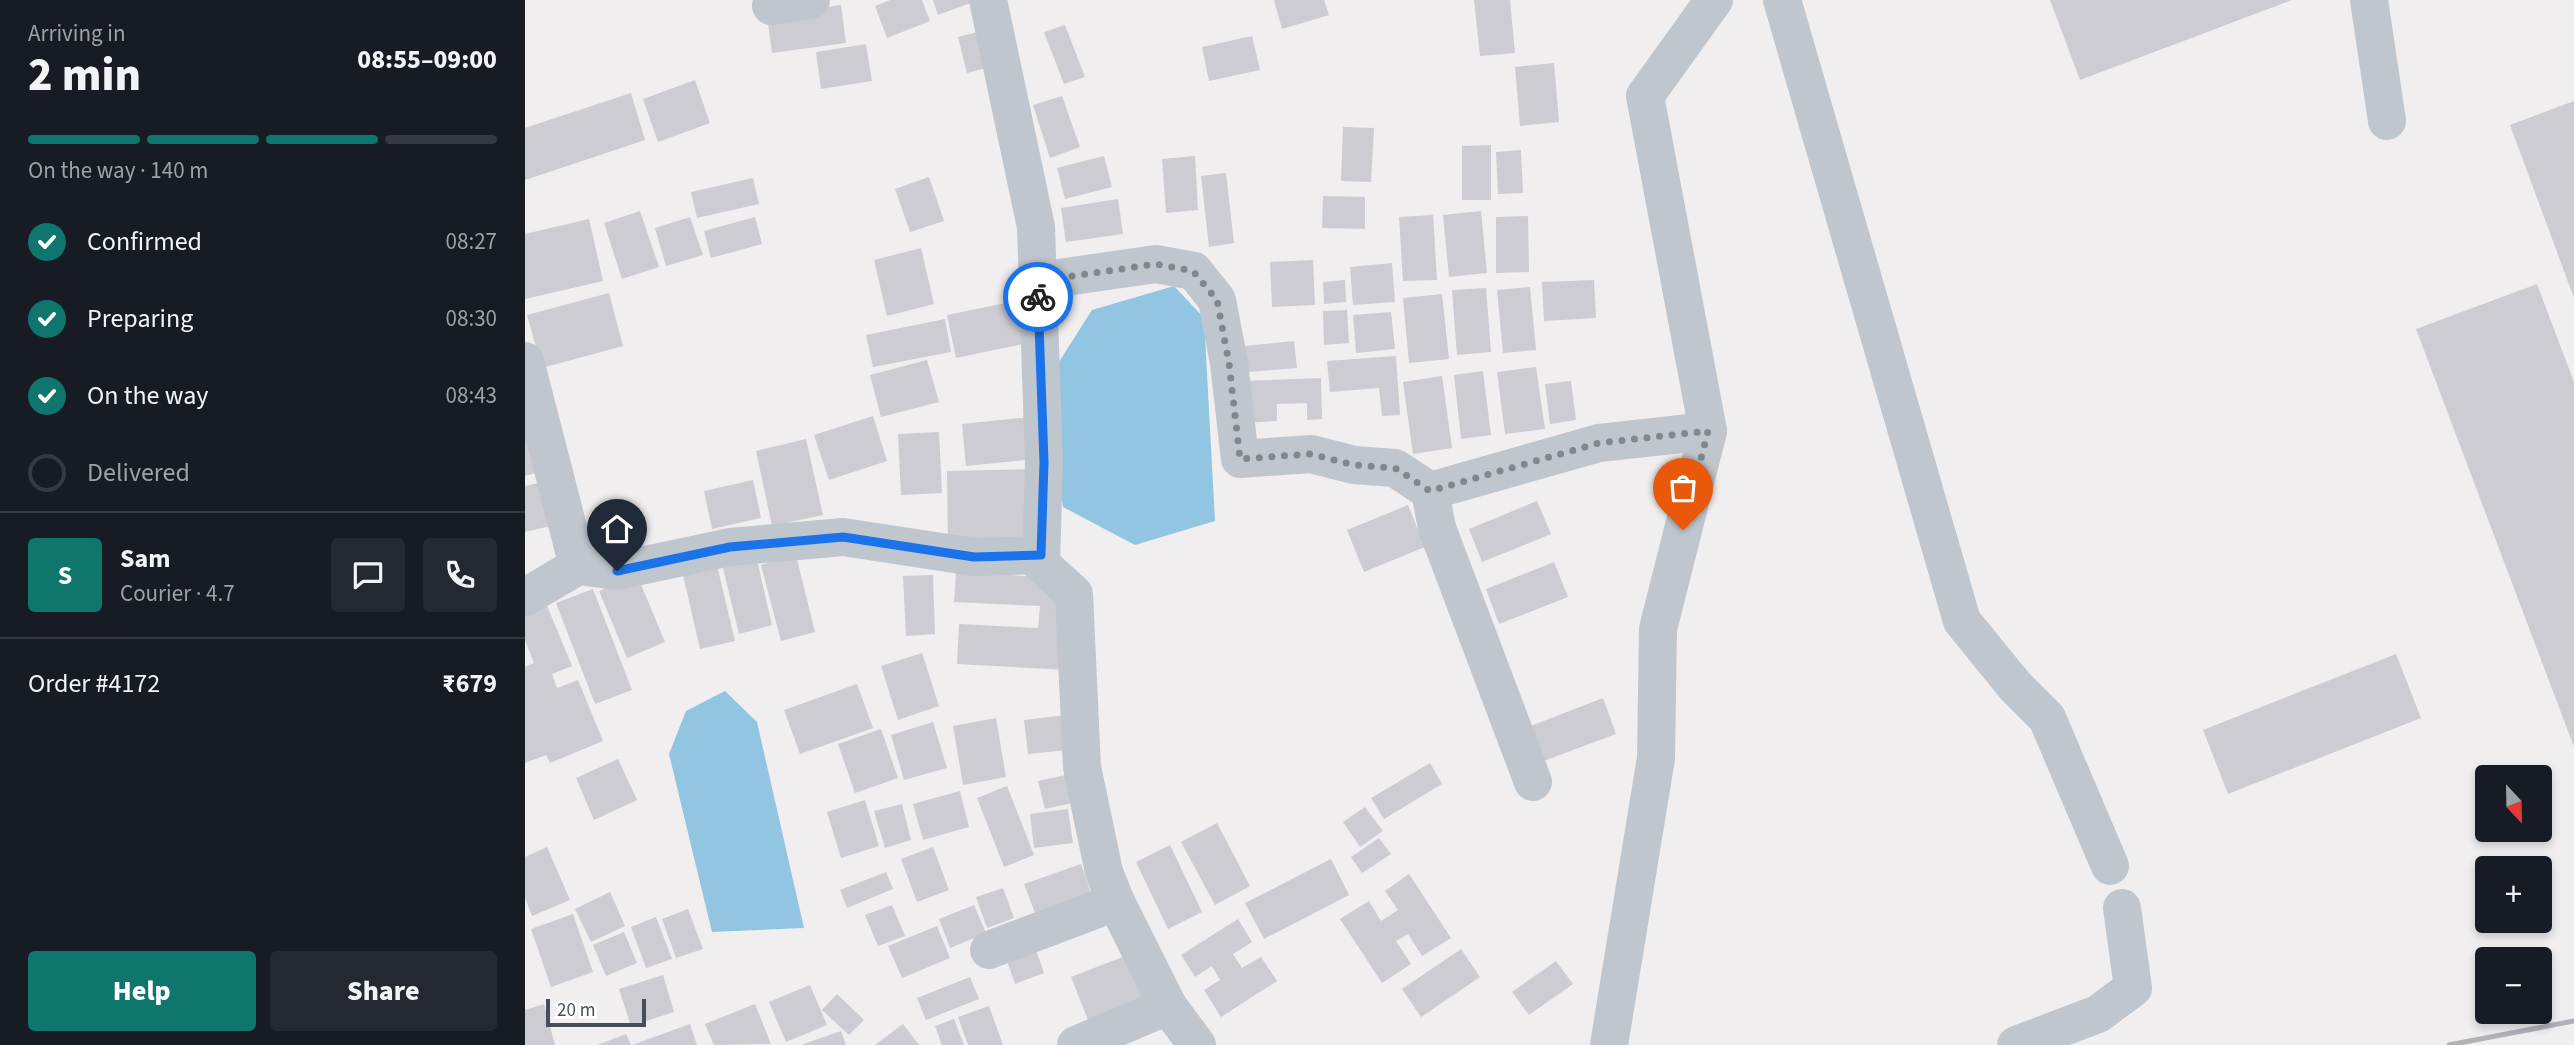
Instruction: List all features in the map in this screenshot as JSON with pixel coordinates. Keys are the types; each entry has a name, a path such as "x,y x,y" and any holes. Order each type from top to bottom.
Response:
{"street":[{"path":"771,6 811,0"},
{"path":"988,0 1036,227 1044,462 1041,564 1073,594 1082,767 1104,872 1116,902 1168,1006 1197,1045"},
{"path":"1609,1045 1656,758 1658,629 1708,431 1646,96 1714,0"},
{"path":"1782,0 1962,621 2015,685 2047,718 2110,866"},
{"path":"2369,0 2387,121"},
{"path":"1038,281 1156,264 1193,271 1217,300 1229,363 1240,459 1311,454 1354,465 1395,468 1430,491 1437,528 1534,782"},
{"path":"525,361 578,566"},
{"path":"1430,491 1599,443 1708,431"},
{"path":"525,597 578,566 617,571 730,547 843,537 974,557 1041,555"},
{"path":"989,950 1116,902"},
{"path":"2016,1045 2098,1014 2133,988 2122,908"},
{"path":"1076,1045 1168,1006"}],"water":[{"path":"1174,286 1204,318 1215,521 1135,545 1063,507 1045,384 1092,310"},
{"path":"725,691 757,722 804,928 712,932 669,754 686,711"}],"building":[{"path":"890,0 922,0 930,21 887,38 875,6"},
{"path":"933,0 979,0 938,15"},
{"path":"1274,0 1324,0 1329,15 1282,29"},
{"path":"1474,0 1510,0 1515,53 1480,56"},
{"path":"2050,0 2292,0 2080,80"},
{"path":"841,5 846,43 772,53 767,16"},
{"path":"1065,25 1085,77 1064,84 1044,32"},
{"path":"985,30 994,66 967,73 958,37"},
{"path":"1252,36 1260,70 1209,81 1202,47"},
{"path":"866,44 872,81 821,89 816,52"},
{"path":"1554,63 1559,122 1520,126 1515,67"},
{"path":"695,80 710,123 658,142 643,99"},
{"path":"631,93 645,140 525,180 525,128"},
{"path":"1062,96 1080,147 1050,158 1033,105"},
{"path":"2574,101 2574,298 2510,125"},
{"path":"1343,127 1374,128 1371,182 1341,181"},
{"path":"1491,145 1491,200 1462,200 1462,146"},
{"path":"1521,150 1523,193 1498,194 1496,152"},
{"path":"1104,156 1112,187 1065,199 1057,168"},
{"path":"1195,156 1198,210 1166,213 1162,159"},
{"path":"1226,173 1234,243 1209,247 1201,176"},
{"path":"929,177 944,221 910,232 895,189"},
{"path":"753,178 759,204 697,218 691,192"},
{"path":"1323,196 1365,197 1365,229 1322,228"},
{"path":"1118,199 1123,234 1066,242 1061,208"},
{"path":"640,211 659,267 622,279 604,223"},
{"path":"1481,211 1487,273 1449,277 1443,215"},
{"path":"1433,215 1437,280 1403,281 1399,217"},
{"path":"1528,216 1529,272 1496,273 1496,217"},
{"path":"690,217 703,255 666,266 655,228"},
{"path":"755,217 762,244 711,258 704,231"},
{"path":"589,219 603,281 525,299 525,234"},
{"path":"921,248 934,304 887,316 874,260"},
{"path":"1313,260 1315,305 1272,307 1270,262"},
{"path":"1392,263 1395,302 1353,305 1350,267"},
{"path":"1345,280 1346,302 1324,304 1323,282"},
{"path":"1594,280 1596,318 1544,321 1542,282"},
{"path":"2537,284 2574,382 2574,747 2416,329"},
{"path":"1530,287 1536,350 1503,353 1497,290"},
{"path":"1486,288 1491,352 1457,355 1452,290"},
{"path":"609,293 623,346 542,368 527,315"},
{"path":"1442,294 1449,359 1409,363 1403,298"},
{"path":"1025,299 1033,342 956,358 947,315"},
{"path":"1347,310 1349,343 1324,345 1323,311"},
{"path":"1391,312 1395,349 1356,353 1353,315"},
{"path":"945,319 951,352 873,367 866,335"},
{"path":"1294,341 1297,368 1238,373 1235,347"},
{"path":"1396,356 1400,415 1382,416 1379,388 1330,392 1327,361"},
{"path":"927,360 939,402 881,417 870,375"},
{"path":"1536,367 1545,429 1505,434 1497,372"},
{"path":"1483,371 1491,435 1461,439 1454,375"},
{"path":"1442,376 1452,448 1413,454 1403,382"},
{"path":"1321,378 1322,419 1307,420 1307,403 1277,404 1277,421 1245,423 1243,381"},
{"path":"1571,381 1576,420 1550,424 1545,384"},
{"path":"873,416 887,461 829,480 814,435"},
{"path":"1031,417 1035,459 966,466 962,424"},
{"path":"939,432 942,493 901,495 898,434"},
{"path":"525,436 546,470 525,476"},
{"path":"806,439 823,515 772,526 756,451"},
{"path":"1036,469 1038,546 948,548 947,471"},
{"path":"753,480 761,518 712,529 704,491"},
{"path":"547,481 559,524 525,532 525,486"},
{"path":"1537,501 1551,534 1482,562 1469,529"},
{"path":"1408,505 1425,547 1364,572 1347,530"},
{"path":"754,547 772,625 739,634 720,556"},
{"path":"796,555 815,632 781,641 761,565"},
{"path":"715,557 735,641 700,649 681,566"},
{"path":"1554,562 1568,597 1499,624 1486,589"},
{"path":"956,572 1043,577 1070,620 1067,670 957,664 959,624 1038,628 1040,606 954,602"},
{"path":"637,575 665,642 627,658 599,591"},
{"path":"933,575 935,634 906,636 903,576"},
{"path":"593,589 632,690 595,704 556,603"},
{"path":"545,601 572,666 552,674 557,688 578,680 603,741 550,763 546,755 525,763 525,667 534,663 525,640 525,609"},
{"path":"922,653 939,706 898,720 881,666"},
{"path":"2396,654 2421,718 2228,794 2203,730"},
{"path":"857,684 873,728 800,754 784,710"},
{"path":"1603,698 1616,734 1541,762 1528,727"},
{"path":"1075,714 1078,749 1028,754 1024,720"},
{"path":"996,718 1006,777 963,785 953,726"},
{"path":"933,722 947,768 904,780 891,735"},
{"path":"881,729 898,778 855,793 838,744"},
{"path":"618,759 637,800 594,820 576,778"},
{"path":"1430,763 1442,784 1384,819 1371,798"},
{"path":"1080,772 1086,800 1045,809 1038,781"},
{"path":"1007,786 1034,855 1004,867 977,798"},
{"path":"960,791 969,827 923,840 913,804"},
{"path":"865,800 879,846 841,858 827,812"},
{"path":"902,804 911,840 885,848 874,811"},
{"path":"1365,807 1383,831 1360,847 1343,822"},
{"path":"1068,809 1073,843 1034,848 1030,814"},
{"path":"1217,823 1250,886 1215,905 1181,842"},
{"path":"1379,838 1391,854 1362,873 1351,857"},
{"path":"1170,845 1202,912 1168,929 1136,862"},
{"path":"547,847 570,900 532,916 525,898 525,857"},
{"path":"933,847 949,890 917,902 901,859"},
{"path":"1331,859 1349,895 1264,939 1245,903"},
{"path":"1081,864 1091,893 1035,913 1024,884"},
{"path":"886,872 893,889 847,908 840,890"},
{"path":"1409,874 1451,938 1422,956 1408,934 1396,941 1411,964 1382,983 1340,919 1369,901 1381,921 1398,910 1385,891"},
{"path":"1003,888 1014,918 987,928 976,897"},
{"path":"610,892 625,926 591,942 575,909"},
{"path":"892,905 905,936 878,946 865,915"},
{"path":"974,905 986,933 950,948 939,919"},
{"path":"688,909 703,949 676,958 662,919"},
{"path":"573,914 593,972 551,987 531,929"},
{"path":"656,917 672,959 646,968 631,927"},
{"path":"1238,919 1252,942 1233,954 1242,968 1261,957 1277,981 1221,1017 1204,990 1220,980 1212,966 1195,977 1181,955"},
{"path":"937,926 950,958 902,978 888,946"},
{"path":"624,932 637,963 606,976 593,945"},
{"path":"1034,944 1044,973 1015,984 1005,955"},
{"path":"1461,949 1480,977 1421,1017 1402,989"},
{"path":"1138,951 1155,995 1088,1020 1071,977"},
{"path":"1556,961 1573,984 1529,1015 1512,992"},
{"path":"663,975 674,1012 631,1026 619,989"},
{"path":"970,977 979,999 926,1020 917,998"},
{"path":"810,985 827,1025 786,1042 769,1002"},
{"path":"837,994 864,1020 849,1035 822,1010"},
{"path":"544,1004 555,1045 525,1045 525,1010"},
{"path":"755,1004 771,1044 714,1045 705,1024"},
{"path":"989,1006 1003,1045 968,1045 958,1017"},
{"path":"954,1019 964,1045 942,1045 935,1026"},
{"path":"690,1024 697,1045 632,1045"},
{"path":"903,1024 919,1045 875,1045"},
{"path":"841,1031 846,1045 801,1045"},
{"path":"626,1034 631,1045 597,1045"}],"railway":[{"path":"2449,1045 2574,1021"}],"way so far":[{"path":"1038,297 1038,281 1156,264 1193,271 1217,300 1229,363 1240,459 1311,454 1354,465 1395,468 1430,491 1599,443 1708,431 1683,530"}],"route":[{"path":"617,571 730,547 843,537 974,557 1041,555 1044,462 1038,297"}]}
